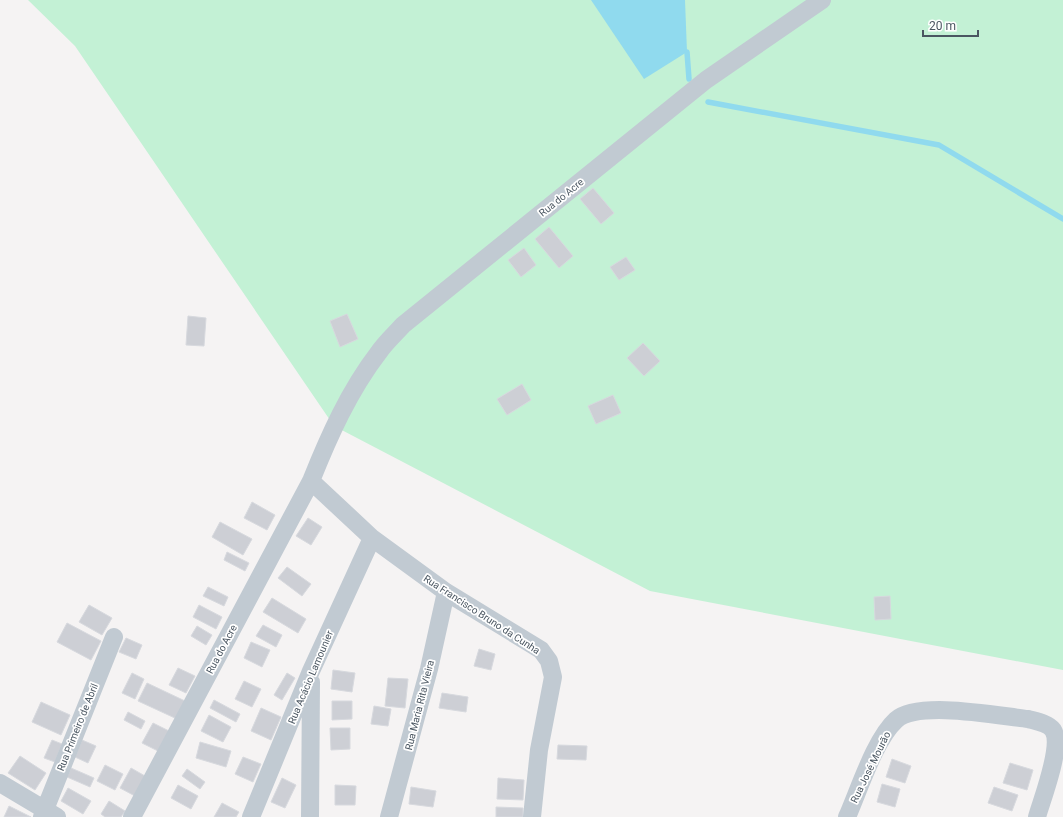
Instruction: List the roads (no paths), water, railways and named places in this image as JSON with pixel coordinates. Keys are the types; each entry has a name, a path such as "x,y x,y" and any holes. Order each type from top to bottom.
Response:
{"street":[{"name":"Rua do Acre","path":"132,817 311,481 334,426 358,382 379,351 403,324 706,80 822,0"},
{"name":"Rua Francisco Bruno da Cunha","path":"311,481 372,538 446,592 540,650 549,661 553,677 538,750 532,817"},
{"name":"Rua Acácio Lamounier","path":"252,817 311,671 372,538"},
{"name":"Rua Maria Rita Vieira","path":"389,817 427,676 446,592"},
{"name":"Rua Primeiro de Abril","path":"47,815 114,637"},
{"path":"310,817 311,671"},
{"name":"Rua José Mourão","path":"847,817 886,732 897,718 918,711 935,709 1028,719 1041,723 1052,729 1056,738 1055,752 1037,817"},
{"path":"0,783 47,815"}],"water":[{"path":"591,0 685,0 687,52 644,79"}],"waterway":[{"path":"687,52 689,79"},
{"path":"708,102 939,145 1063,219"}]}
